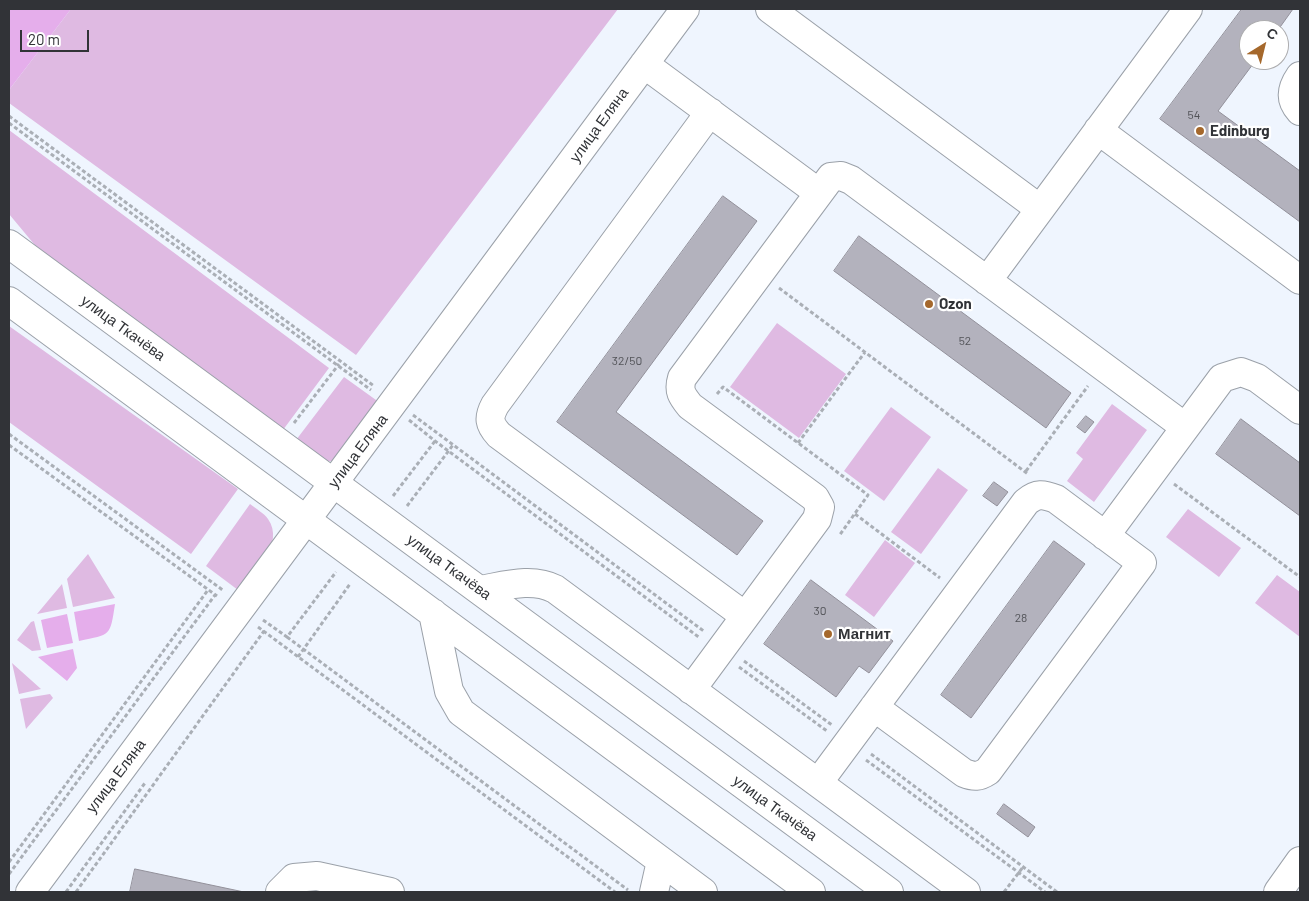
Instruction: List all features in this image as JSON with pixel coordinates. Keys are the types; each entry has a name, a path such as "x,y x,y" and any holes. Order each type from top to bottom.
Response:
{"street":[{"name":"улица Еляна","path":"30,892 306,520 335,484 685,9"},
{"path":"770,9 1040,209"},
{"path":"987,280 1188,9"},
{"path":"644,64 819,193"},
{"path":"1300,76 1292,91 1293,103 1300,110"},
{"path":"710,112 489,415 491,426 499,435 745,616"},
{"path":"1098,130 1300,280"},
{"path":"691,690 817,519 820,507 815,498 690,406 682,396 679,387 682,378 831,177 841,176 851,180 1186,427"},
{"name":"улица Ткачёва","path":"9,244 889,892"},
{"path":"9,301 811,892"},
{"path":"1105,536 1222,378 1241,372 1257,378 1300,410"},
{"path":"818,783 850,739 1026,502 1034,495 1044,494 1056,499 1142,563 988,771 981,776 964,773 874,707"},
{"path":"480,590 532,582 544,583 555,588 966,892"},
{"path":"434,613 450,691 461,712 704,892"},
{"path":"654,892 661,861"},
{"path":"1278,892 1300,862"},
{"path":"280,892 294,878 317,876 336,887 390,892"}],"path":[{"path":"9,116 339,364"},
{"path":"9,123 453,445 1057,892"},
{"path":"759,274 1026,471 1044,494"},
{"path":"798,443 866,352"},
{"path":"280,442 339,364"},
{"path":"1026,471 1103,366"},
{"path":"394,404 435,441"},
{"path":"9,434 226,592"},
{"path":"9,445 222,600"},
{"path":"392,525 453,445"},
{"path":"1154,469 1300,577"},
{"path":"854,514 959,592"},
{"path":"298,657 365,563"},
{"path":"9,862 208,590"},
{"path":"9,874 215,595"},
{"path":"254,624 615,892"},
{"path":"76,892 264,631"},
{"path":"288,637 631,892"},
{"path":"1004,892 1023,867"}],"shaded area":[{"path":"9,9 71,9 9,90"},
{"path":"71,9 618,9 356,355 9,103 9,90"},
{"path":"9,130 329,368 280,434 49,262 9,214"},
{"path":"777,323 846,374 799,438 730,387"},
{"path":"9,326 238,489 191,554 9,422"},
{"path":"344,377 383,405 339,459 332,461 320,460 293,444"},
{"path":"1112,404 1147,430 1094,502 1067,481 1083,459 1076,453"},
{"path":"891,407 931,437 884,501 844,471"},
{"path":"938,468 968,490 921,554 891,532"},
{"path":"250,504 268,519 272,528 273,538 271,548 266,557 242,593 206,566"},
{"path":"1188,509 1241,548 1219,577 1166,537"},
{"path":"885,540 915,563 874,617 845,595"},
{"path":"88,554 115,598 73,607 67,579"},
{"path":"1277,575 1300,592 1300,637 1255,603"},
{"path":"62,584 67,608 37,614"},
{"path":"115,604 112,623 107,632 97,637 79,641 74,612"},
{"path":"67,614 73,643 47,648 41,620"},
{"path":"34,621 41,650 32,651 17,640 31,622"},
{"path":"73,649 77,668 67,681 38,657"},
{"path":"12,663 41,689 19,694"},
{"path":"50,694 53,698 26,729 20,699"}],"building":[{"path":"1242,9 1293,9 1285,20 1239,20 1239,70 1249,70 1218,111 1300,171 1300,222 1160,119"},
{"path":"723,196 757,221 616,412 763,521 737,555 557,422"},
{"path":"859,236 1071,393 1046,428 834,271"},
{"path":"1086,416 1094,422 1085,433 1077,427"},
{"path":"1241,419 1300,463 1300,516 1216,454"},
{"path":"994,482 1008,492 997,506 983,496"},
{"path":"1054,541 1085,564 971,718 941,695"},
{"path":"811,580 893,641 869,673 859,666 836,697 764,644"},
{"path":"1004,804 1035,827 1028,837 997,814"},
{"path":"135,869 244,892 130,892"}],"place":[{"name":"Edinburg","path":"1200,131"},
{"name":"Ozon","path":"929,304"},
{"name":"Магнит","path":"828,634"}]}
